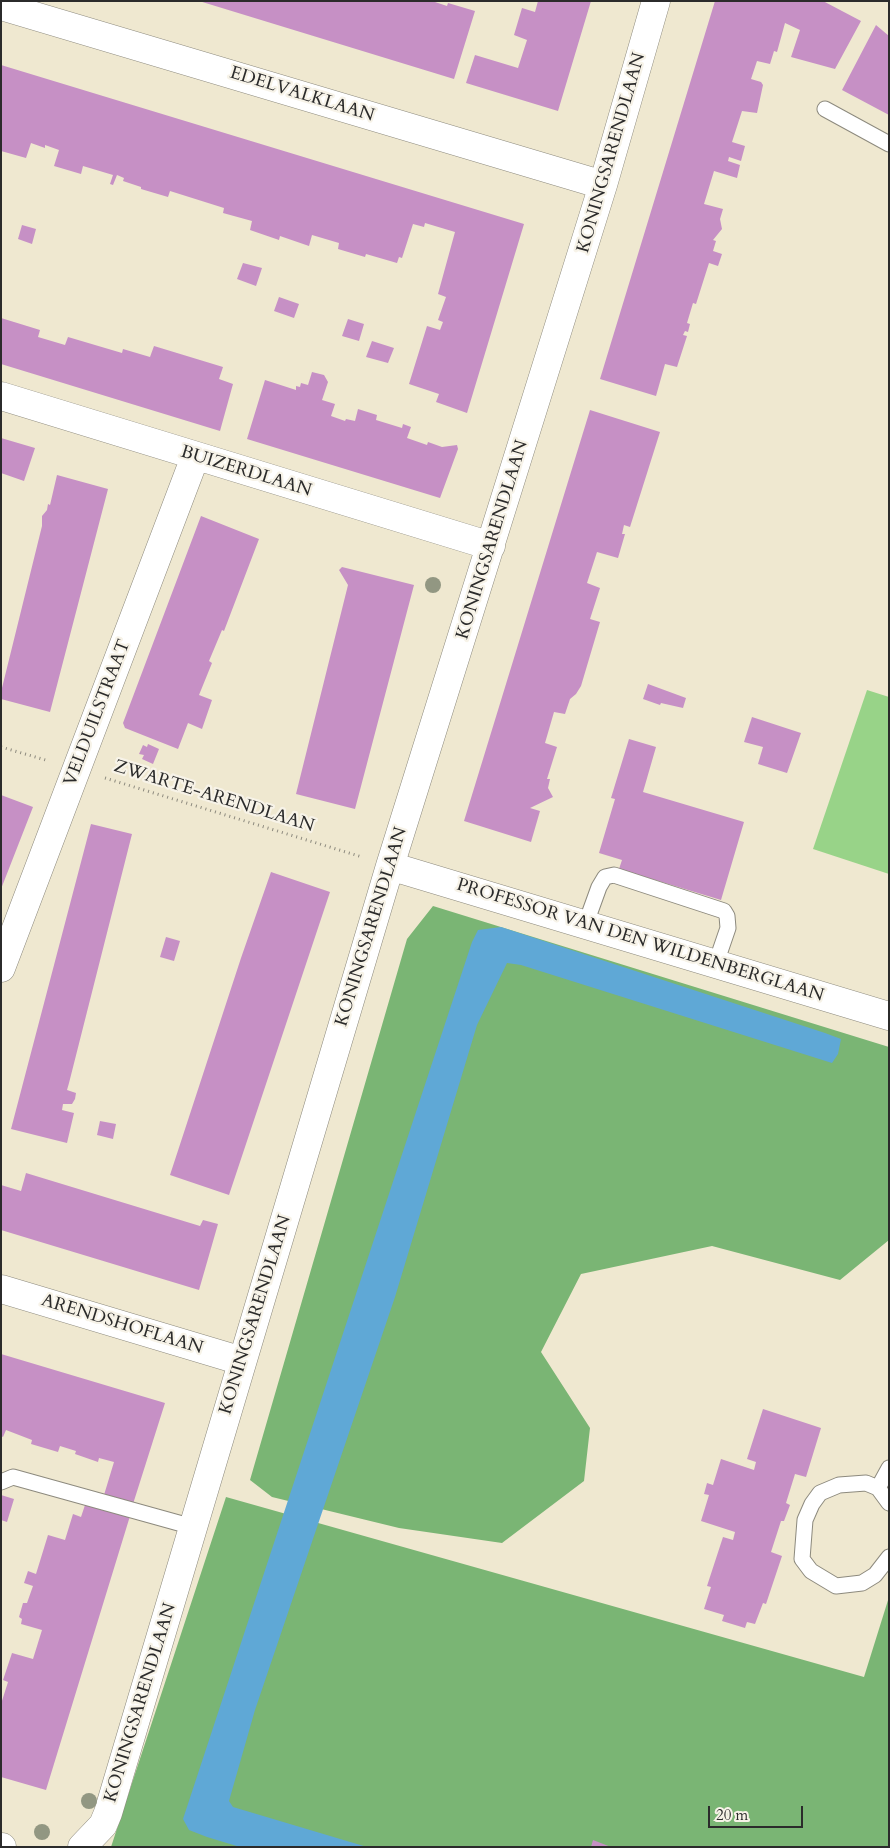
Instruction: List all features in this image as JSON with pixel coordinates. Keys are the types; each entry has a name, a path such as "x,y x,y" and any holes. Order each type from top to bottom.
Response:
{"street":[{"name":"KONINGSARENDLAAN","path":"82,1847 103,1826 108,1813 390,866 603,184 656,1"},
{"name":"EDELVALKLAAN","path":"1,6 603,184"},
{"name":"BUIZERDLAAN","path":"1,396 195,457 491,546"},
{"name":"VELDUILSTRAAT","path":"1,968 195,457"},
{"name":"PROFESSOR VAN DEN WILDENBERGLAAN","path":"390,866 586,923 889,1016"},
{"name":"ARENDSHOFLAAN","path":"1,1289 242,1361"}],"lane":[{"path":"825,109 889,144"},
{"path":"586,923 598,887 605,877 614,875 724,911 727,916 728,928 716,963"},
{"path":"878,1488 889,1468"},
{"path":"1,1482 13,1477 193,1527"},
{"path":"889,1503 878,1488 866,1483 839,1485 820,1493 812,1504 805,1520 802,1559 811,1571 836,1586 862,1582 875,1575 889,1557"}],"path":[{"name":"ZWARTE-ARENDLAAN","path":"1,747 390,866"}],"green space":[{"path":"867,690 889,697 889,874 813,849"},
{"path":"433,906 889,1047 889,1240 840,1280 712,1246 581,1274 541,1352 590,1428 584,1481 502,1543 399,1528 272,1497 250,1480 407,939"},
{"path":"226,1497 864,1677 889,1597 889,1847 111,1847"}],"water":[{"path":"501,927 841,1039 838,1054 832,1063 521,965 507,963 477,1025 395,1297 255,1710 229,1801 233,1807 367,1847 240,1847 207,1837 189,1830 183,1819 472,942 478,930"}],"building":[{"path":"199,1 432,1 447,6 448,3 475,11 454,79"},
{"path":"538,1 591,1 558,111 466,83 475,55 518,68 527,40 514,35 522,8 535,12"},
{"path":"715,1 823,1 861,21 835,69 791,57 800,30 785,23 777,52 774,51 770,64 757,61 751,79 761,82 763,85 757,113 742,111 732,142 745,146 741,161 729,157 728,161 740,165 737,178 714,171 704,204 723,209 720,219 722,229 713,240 716,241 713,251 722,254 718,266 709,263 696,304 693,303 687,323 690,324 688,332 685,331 683,335 687,336 677,367 665,364 656,396 600,379"},
{"path":"876,25 889,36 889,115 842,90"},
{"path":"1,65 524,224 467,413 436,402 439,394 409,384 427,326 440,330 443,322 438,320 446,297 438,294 455,232 425,223 424,227 413,224 402,258 399,257 397,263 366,254 365,257 338,249 339,243 312,235 309,246 280,236 279,240 250,230 252,221 223,213 224,208 170,191 168,197 141,189 141,187 123,181 124,178 117,175 113,185 110,184 113,175 83,166 81,174 54,166 59,150 45,145 45,148 31,143 26,158 1,151"},
{"path":"22,225 36,229 32,244 18,239"},
{"path":"243,263 262,268 256,286 237,279"},
{"path":"279,297 299,304 294,318 274,311"},
{"path":"1,318 40,330 38,337 65,345 68,337 122,353 123,349 150,357 154,346 223,367 219,379 233,384 220,431 1,364"},
{"path":"348,319 364,324 359,341 342,336"},
{"path":"372,341 394,348 388,363 366,357"},
{"path":"312,372 324,375 328,382 322,400 335,404 331,416 345,421 346,419 355,421 358,409 377,415 376,420 402,428 403,424 411,427 407,438 427,445 428,442 442,447 457,445 458,449 440,498 247,439 265,380 296,390 296,386 300,387 301,383 308,385"},
{"path":"590,410 660,432 630,527 624,525 622,534 625,534 618,558 597,552 587,583 600,588 590,619 600,622 581,686 570,699 565,714 554,712 545,743 557,747 547,779 550,779 548,788 553,797 530,808 540,811 531,842 464,821"},
{"path":"1,438 35,448 24,481 1,473"},
{"path":"57,475 108,489 50,712 1,699 1,692 42,526 42,516 47,510 48,504 50,505"},
{"path":"201,516 259,539 224,631 222,630 209,661 212,663 199,695 212,700 202,729 188,723 178,749 125,728 123,723"},
{"path":"342,567 414,585 355,809 296,794 348,585 339,570"},
{"path":"648,684 686,698 683,708 661,703 660,705 643,699"},
{"path":"752,717 801,733 787,773 758,764 763,747 744,742"},
{"path":"629,739 656,747 643,792 744,822 721,900 619,869 622,860 599,853 615,799 611,798"},
{"path":"148,744 159,749 153,764 142,759 144,755 139,754 143,745 147,747"},
{"path":"1,795 33,807 1,889"},
{"path":"91,824 132,834 67,1090 76,1093 75,1099 72,1104 63,1104 62,1110 74,1113 67,1143 11,1129"},
{"path":"271,872 330,892 229,1195 170,1175"},
{"path":"166,937 180,941 174,961 160,957"},
{"path":"100,1121 116,1124 113,1139 97,1135"},
{"path":"26,1173 200,1226 203,1220 218,1224 199,1290 1,1230 1,1185 21,1191"},
{"path":"1,1354 165,1403 133,1504 104,1495 114,1462 99,1458 98,1462 75,1454 76,1451 60,1446 58,1452 31,1444 32,1440 6,1430 3,1437 1,1436"},
{"path":"763,1409 821,1428 806,1477 795,1474 786,1503 790,1505 784,1521 781,1521 771,1552 782,1556 766,1604 763,1603 755,1624 747,1622 745,1628 722,1621 724,1615 704,1609 711,1587 707,1586 723,1537 733,1540 735,1532 701,1521 709,1495 704,1494 707,1483 713,1485 721,1459 754,1470 756,1462 747,1459"},
{"path":"1,1495 14,1499 7,1522 1,1520"},
{"path":"86,1502 130,1516 46,1790 1,1777 1,1704 8,1682 3,1680 12,1653 33,1659 42,1630 21,1624 22,1619 19,1617 23,1603 27,1603 33,1586 24,1583 28,1571 36,1574 48,1535 65,1540 73,1514 81,1517"},
{"path":"593,1840 611,1847 591,1847"}]}
